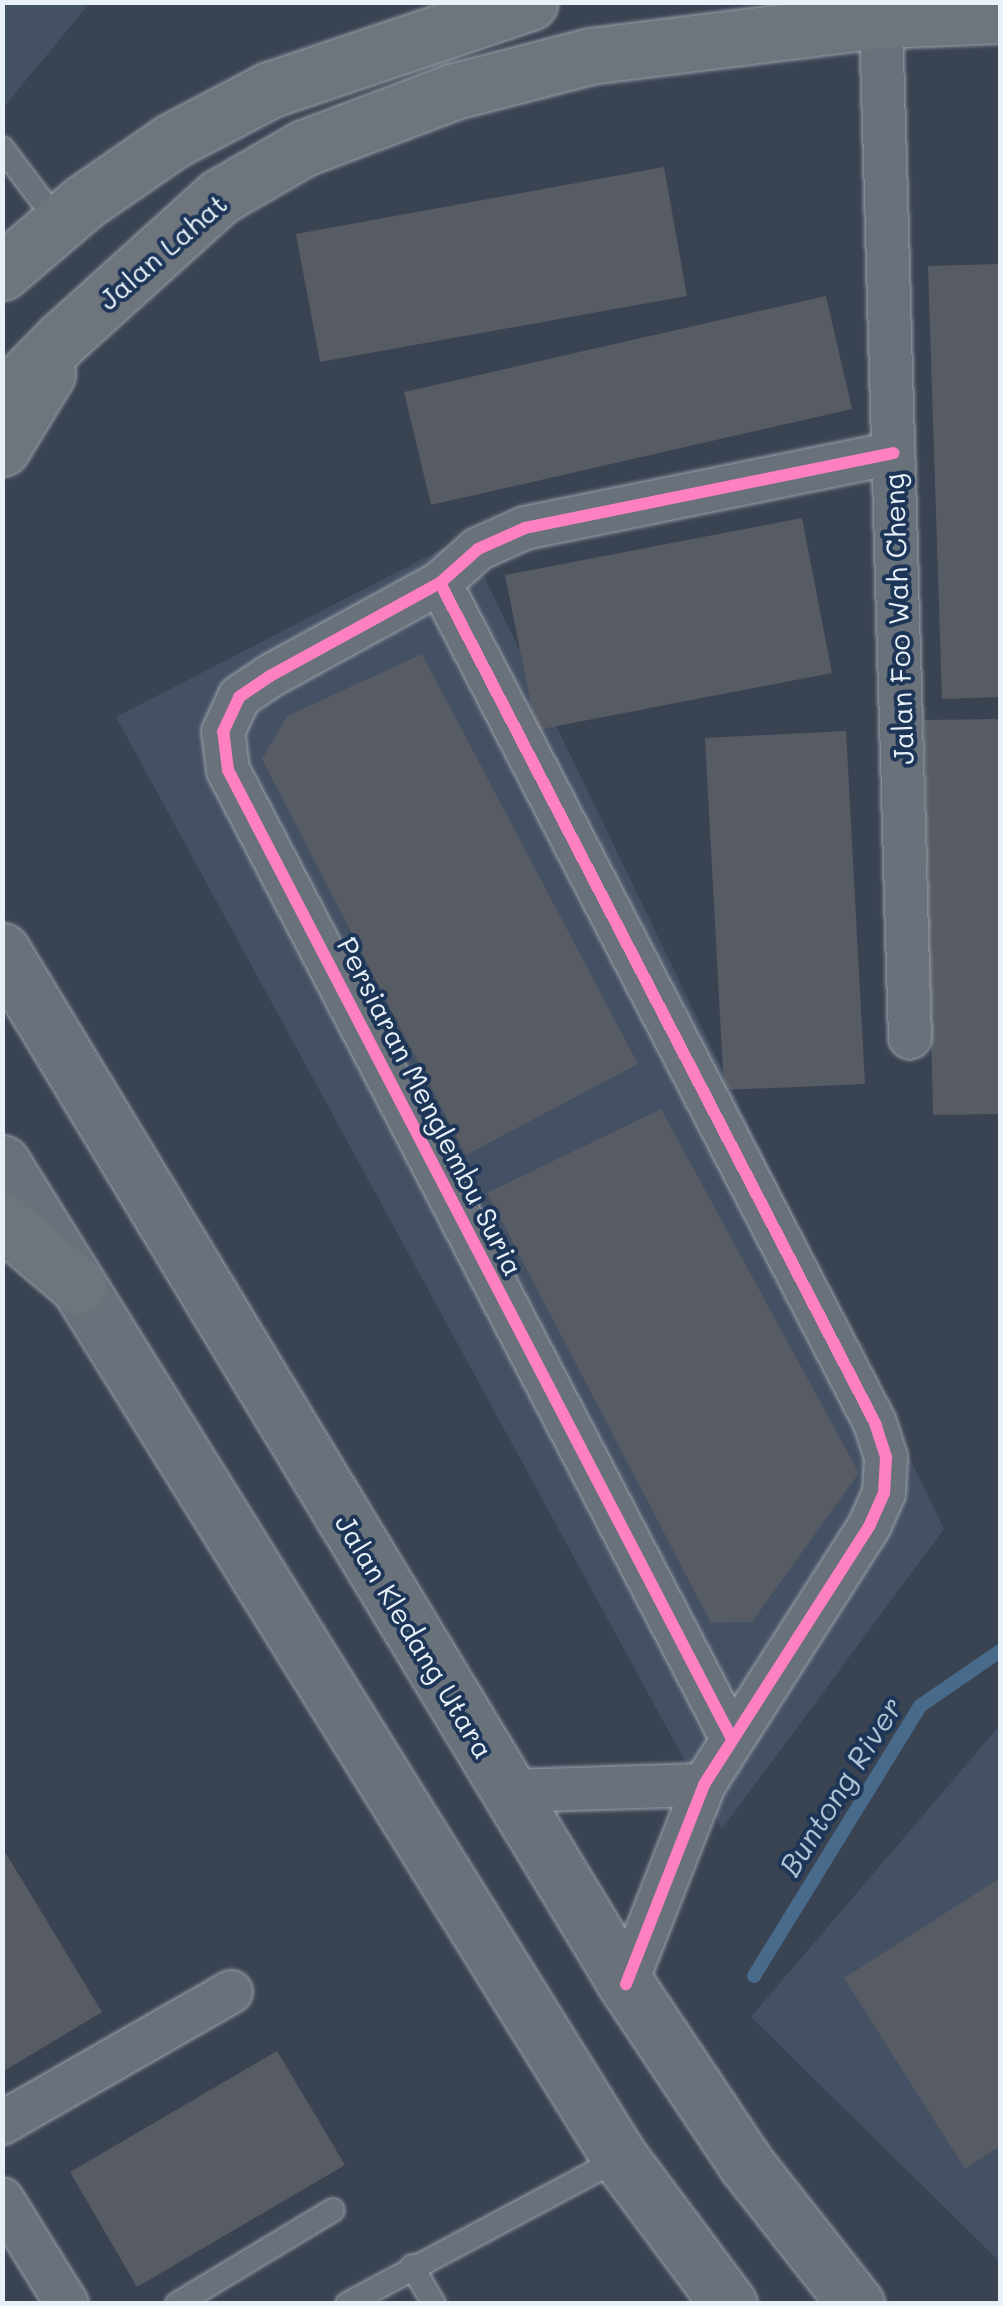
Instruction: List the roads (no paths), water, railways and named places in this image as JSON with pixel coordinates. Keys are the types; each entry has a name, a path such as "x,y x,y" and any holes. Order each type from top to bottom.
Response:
{"main road":[{"path":"2,272 60,222 172,140 269,90 375,51 530,2"},
{"name":"Jalan Lahat","path":"2,400 62,339 220,197 304,148 455,91 590,56 880,20 1000,15"},
{"path":"2,448 36,398 62,339"},
{"name":"Jalan Kledang Utara","path":"2,951 626,1984 746,2164 856,2304"},
{"path":"2,1164 620,2158 729,2304"},
{"path":"2,1221 78,1286"}],"street":[{"name":"Jalan Foo Wah Cheng","path":"880,20 910,1038"},
{"name":"Persiaran Menglembu Suria","path":"732,1738 228,770 224,732 238,698 440,583 478,549 525,528 893,453"},
{"path":"440,583 875,1423 886,1457 884,1492 870,1525 704,1785 626,1984"},
{"path":"508,1791 704,1785"},
{"path":"2,2123 231,1992"},
{"path":"2,2200 67,2304"}],"lane":[{"path":"2,148 60,222"},
{"path":"347,2304 620,2158"},
{"path":"177,2304 333,2210"},
{"path":"412,2266 434,2304"}],"waterway":[{"name":"Buntong River","path":"754,1976 920,1706 1000,1651"}]}
